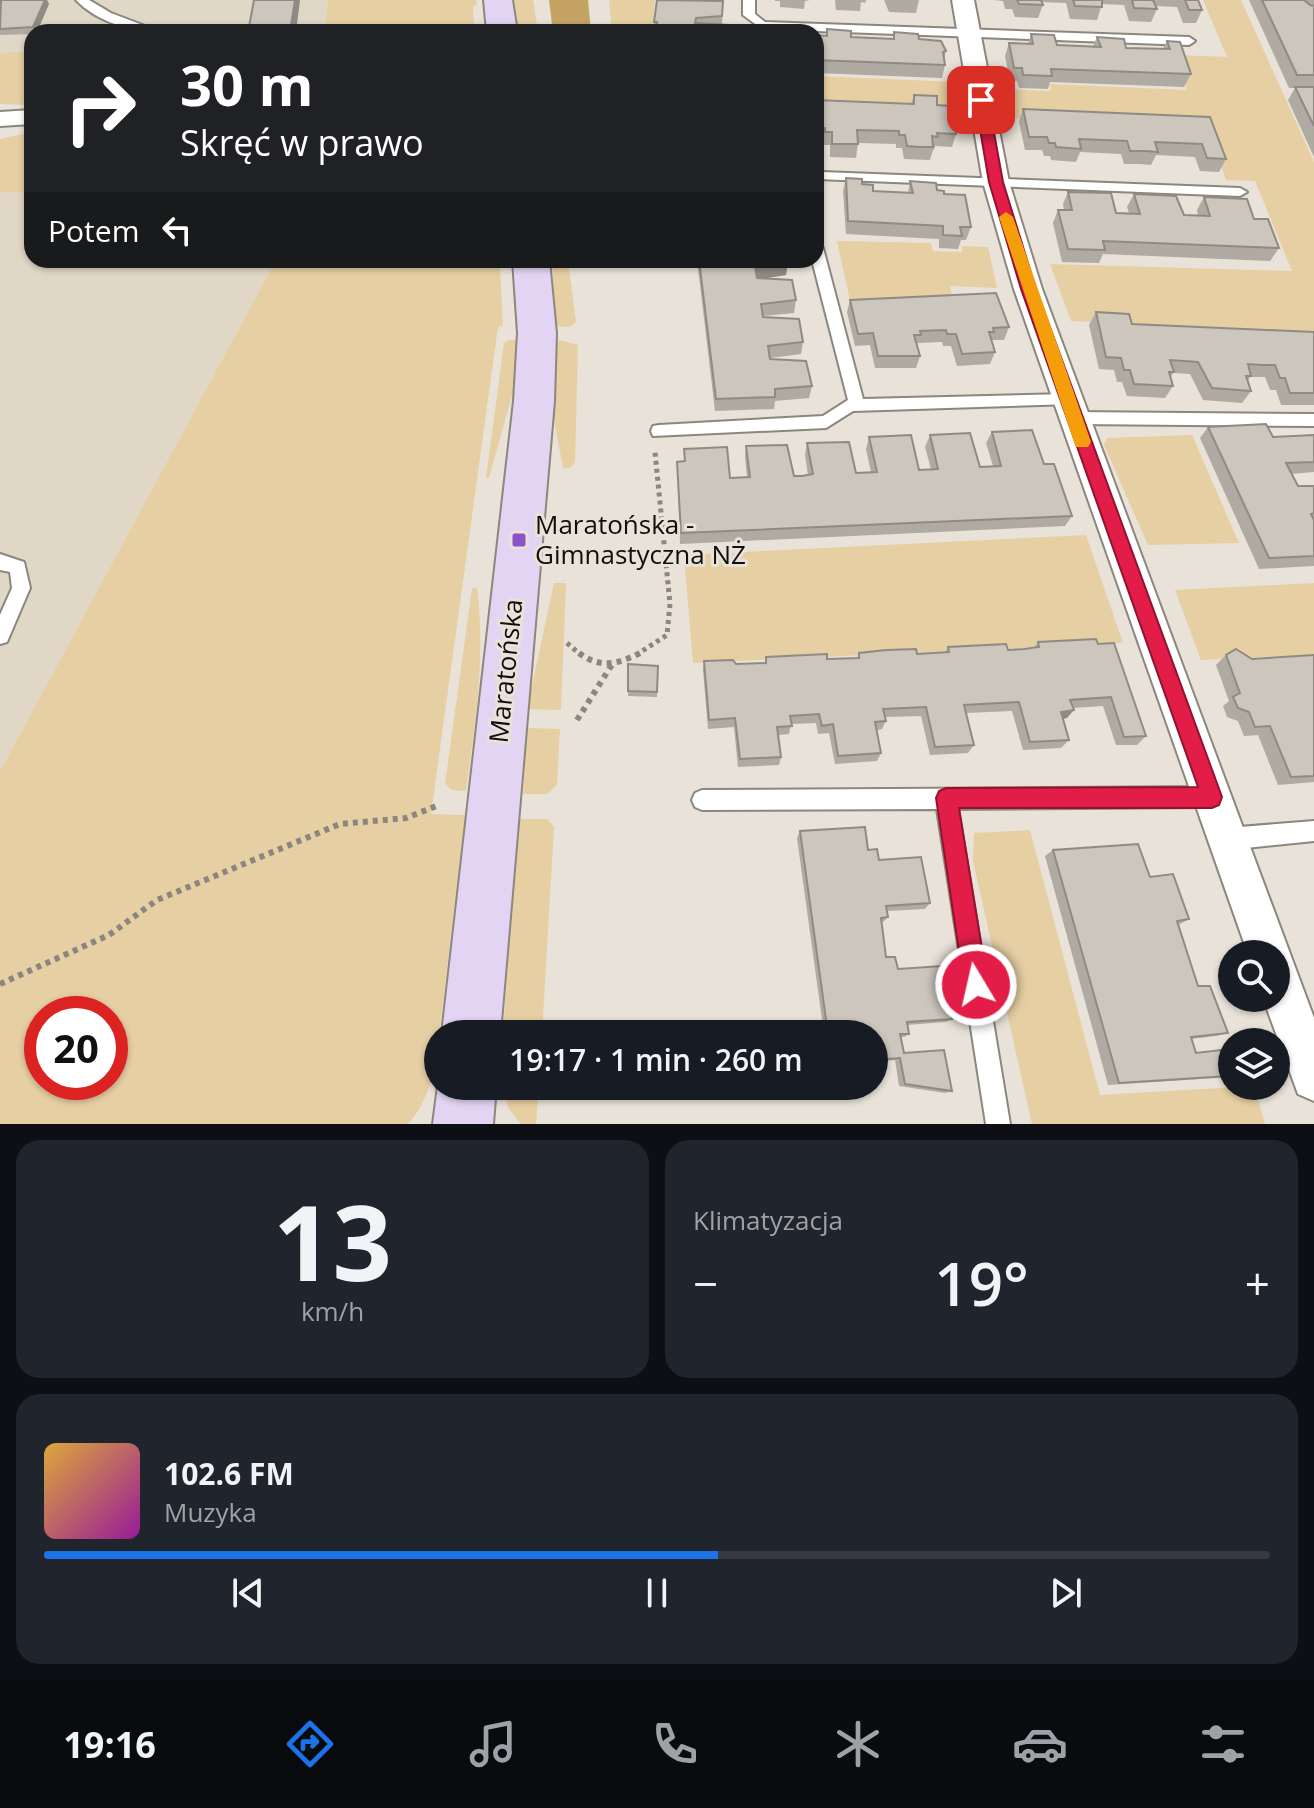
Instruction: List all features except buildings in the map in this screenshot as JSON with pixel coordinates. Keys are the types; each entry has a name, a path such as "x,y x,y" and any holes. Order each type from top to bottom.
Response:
{"main road":[{"path":"498,0 501,24"},
{"name":"Maratońska","path":"472,1020 534,401 537,333 532,268"},
{"path":"463,1124 466,1100"}],"street":[{"path":"963,0 996,182 1070,409 1264,940"},
{"path":"0,119 24,118"},
{"path":"1290,1012 1314,1078"}],"lane":[{"path":"82,0 92,9 130,24"},
{"path":"749,0 749,15 761,24"},
{"path":"824,30 1189,41"},
{"path":"824,176 1240,192"},
{"path":"821,268 857,405"},
{"path":"659,431 826,422 850,405 1070,409 1314,420"},
{"path":"0,562 18,567 21,588 0,636"},
{"path":"702,800 1212,797"},
{"path":"946,798 998,1124"},
{"path":"1227,839 1314,831"}],"path":[{"path":"567,643 594,663 613,662 646,652 667,635 670,604 653,431 659,431"},
{"path":"577,720 613,662"},
{"path":"0,984 109,935 157,900 340,824 406,818 439,805"}],"shaded area":[{"path":"0,0 328,0 325,24 24,24 24,52 0,53"},
{"path":"328,0 476,0 477,4 473,6 474,24 325,24"},
{"path":"513,0 533,0 537,24 518,24"},
{"path":"549,0 588,0 590,24 552,24"},
{"path":"609,0 655,0 653,24 611,24"},
{"path":"1203,0 1241,0 1314,162 1314,333 1071,321 1050,264 1292,271 1255,181 1226,180 1208,128 1008,118 1003,89 1051,91 1050,84 1187,90 1177,55 1227,57"},
{"path":"24,52 23,105 0,104 0,53"},
{"path":"824,76 958,82 961,109 907,105 824,110"},
{"path":"24,134 24,193 0,192 0,139"},
{"path":"0,192 24,193 24,268 272,268 0,771"},
{"path":"837,241 931,243 933,251 962,252 962,246 988,247 997,288 950,286 953,301 851,305"},
{"path":"272,268 500,268 503,326 498,327 431,814 465,815 441,1020 424,1020 424,1099 408,1124 0,1124 0,771"},
{"path":"552,268 569,268 576,322 570,327 556,326"},
{"path":"519,340 517,378 489,478 486,478 504,343"},
{"path":"560,340 578,345 575,462 570,468 563,468 553,415 555,344"},
{"path":"1192,435 1239,543 1148,545 1104,445 1107,438"},
{"path":"1086,535 1123,643 693,663 684,555"},
{"path":"554,583 566,583 561,710 527,709"},
{"path":"1314,583 1314,655 1201,660 1175,590"},
{"path":"472,588 477,588 480,665 466,791 452,790 445,784"},
{"path":"527,728 560,729 557,785 547,794 523,794"},
{"path":"518,819 547,819 554,827 543,1020 504,1020"},
{"path":"1030,830 1100,1095 1218,1088 1218,1100 1258,1100 1265,1124 1032,1124 973,861 974,833"},
{"path":"506,1100 538,1100 536,1124 521,1124"}],"slow traffic":[{"path":"1006,217 1082,442"}],"place":[{"name":"Maratońska - Gimnastyczna NŻ","path":"519,540"}],"route":[{"path":"976,985 946,798 1212,797 1028,289 996,182 981,100"}]}
